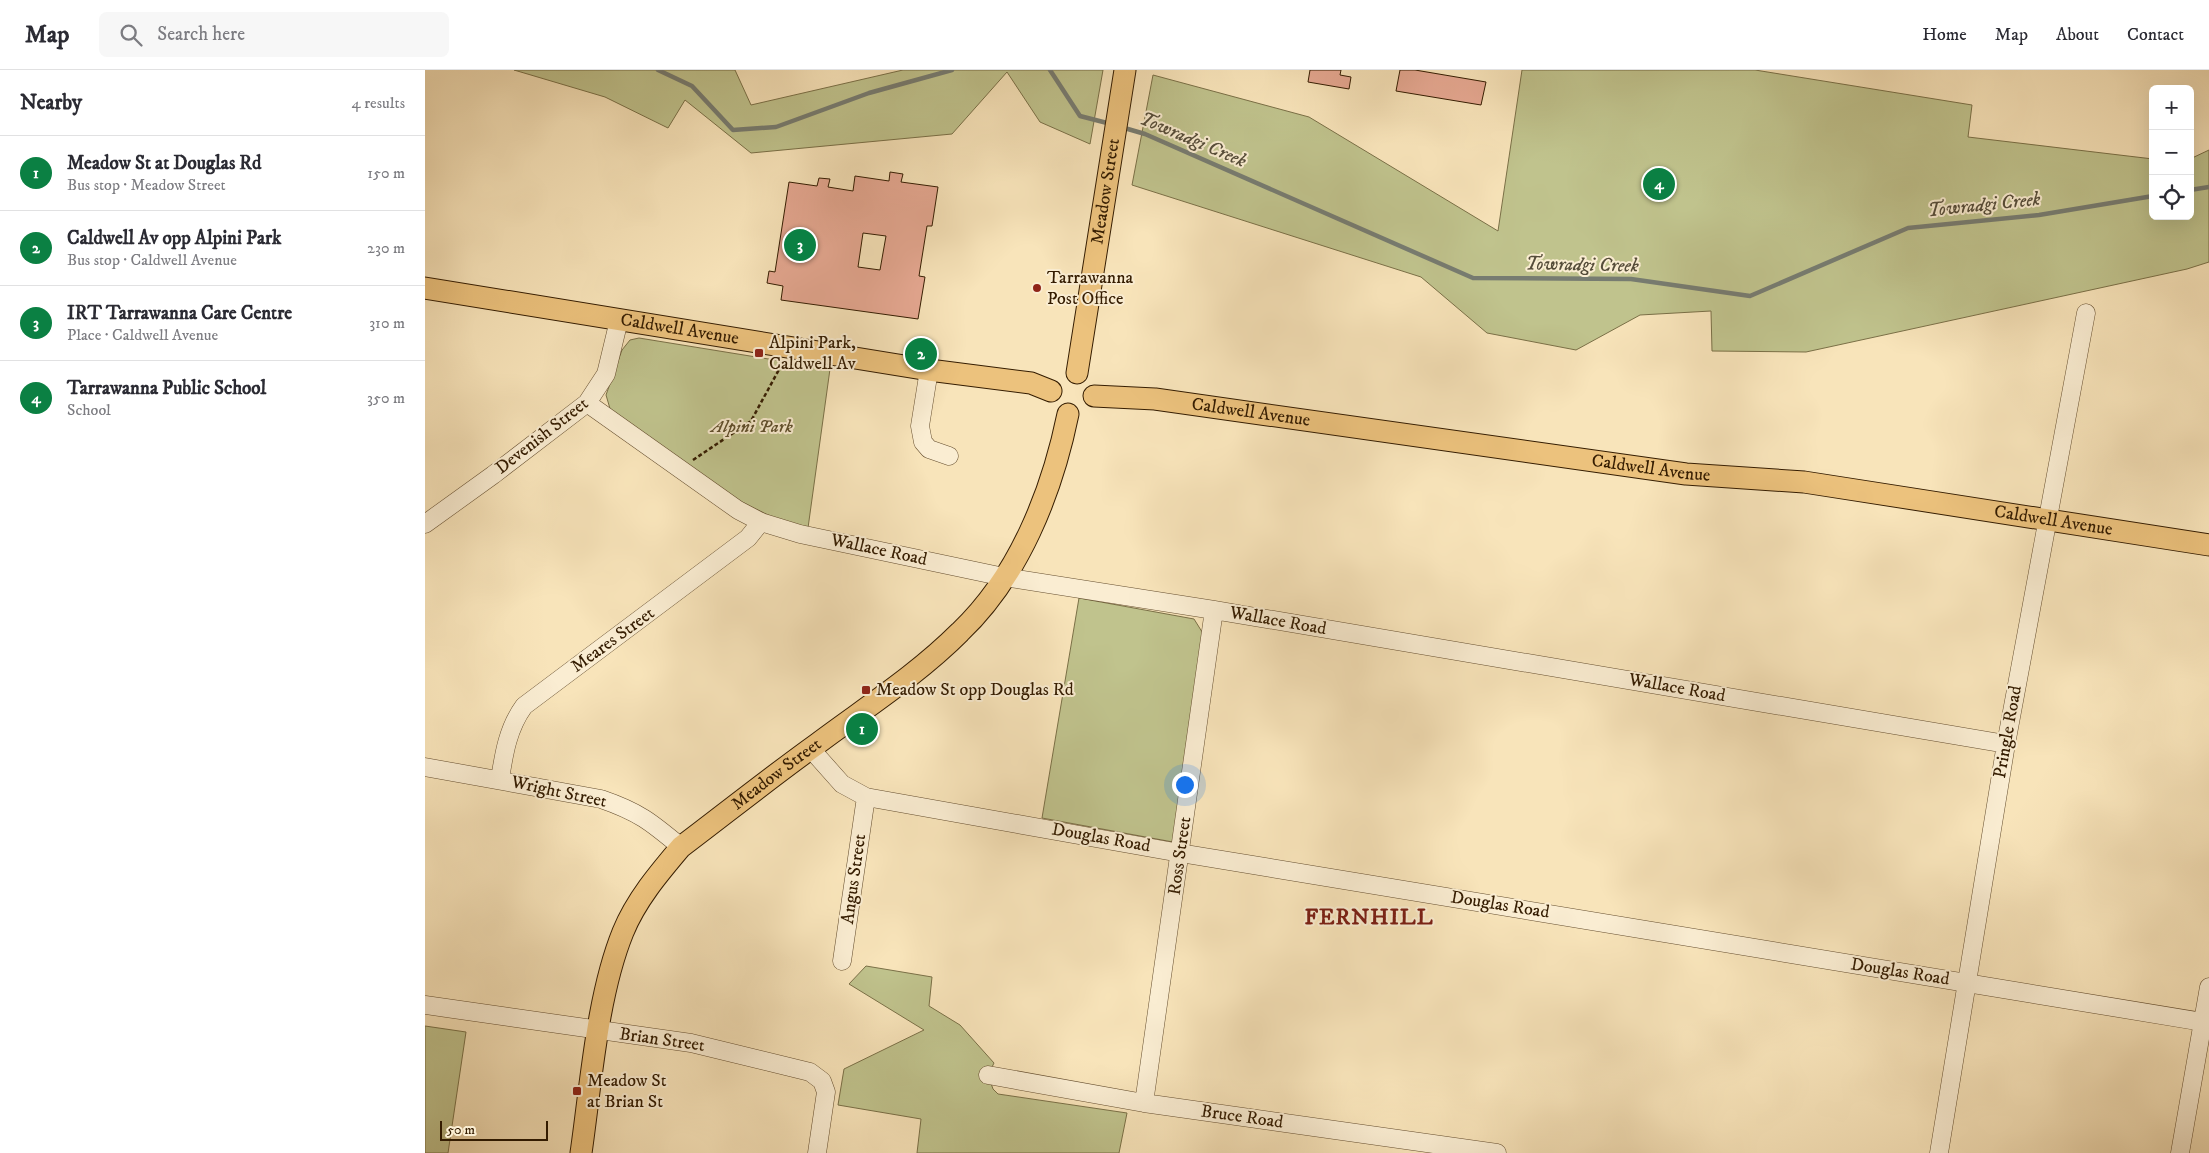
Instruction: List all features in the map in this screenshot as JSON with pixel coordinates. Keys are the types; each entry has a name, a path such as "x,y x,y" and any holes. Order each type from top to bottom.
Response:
{"main road":[{"name":"Meadow Street","path":"1077,373 1125,70"},
{"name":"Caldwell Avenue","path":"425,288 929,370 1031,383 1051,391"},
{"path":"1077,373 1090,382 1094,396 1086,410 1068,414 1057,408 1053,402 1051,391 1055,380 1063,374 1077,373"},
{"name":"Caldwell Avenue","path":"1094,396 1155,399 1686,474 1804,482 2209,545"},
{"name":"Meadow Street","path":"581,1153 606,987 623,932 656,877 681,847 937,654 979,611 1004,577 1024,543 1050,482 1068,414"}],"street":[{"name":"Pringle Road","path":"1939,1153 2006,744 2086,313"},
{"name":"Devenish Street","path":"425,524 525,452 587,403 607,374 619,320"},
{"path":"929,370 921,434 929,449 949,456"},
{"name":"Wallace Road","path":"587,403 738,510 761,522 799,534 1004,577 1214,610 2006,744"},
{"name":"Meares Street","path":"500,779 510,730 524,706 748,538 761,522"},
{"name":"Ross Street","path":"1144,1103 1214,610"},
{"name":"Douglas Road","path":"810,748 842,784 866,797 1181,852 2206,1022"},
{"name":"Wright Street","path":"425,767 500,779 601,799 628,808 647,818 681,847"},
{"name":"Angus Street","path":"842,961 866,797"},
{"path":"2180,1153 2206,1022 2209,987"},
{"name":"Brian Street","path":"425,1005 599,1032 691,1043 810,1072 822,1081 825,1092 817,1153"},
{"name":"Bruce Road","path":"988,1075 1144,1103 1490,1152"}],"path":[{"path":"697,458 751,421 779,370"}],"green space":[{"path":"514,70 735,70 751,105 903,70 1103,70 1090,144 1040,122 1007,72 952,134 751,153 685,100 668,128 605,97"},
{"path":"1522,70 1755,70 1972,105 1968,137 2149,159 2149,220 2194,220 2194,157 2209,150 2209,262 2187,269 1806,352 1712,351 1711,311 1640,315 1576,350 1487,333 1421,277 1132,185 1153,75 1309,117 1498,231"},
{"name":"Alpini Park","path":"639,338 830,369 808,528 774,518 732,497 611,412 606,395 622,350 630,340"},
{"path":"1079,598 1194,619 1204,635 1173,842 1042,818"},
{"path":"866,966 932,977 929,1006 960,1025 994,1063 988,1075 993,1089 998,1094 1127,1113 1119,1153 917,1153 921,1119 838,1105 844,1069 924,1030 849,984"},
{"path":"425,1026 466,1032 448,1153 425,1153"}],"building":[{"path":"1310,70 1341,70 1340,75 1351,77 1349,89 1308,82"},
{"path":"1400,70 1415,70 1486,82 1481,105 1396,91"},
{"path":"890,172 903,174 901,182 938,187 932,226 927,226 919,276 925,277 918,319 781,300 783,286 767,283 769,271 775,272 789,182 817,186 819,178 830,179 828,187 853,191 855,176 889,181","holes":["863,233 886,236 880,270 858,267"]}],"waterway":[{"name":"Towradgi Creek","path":"658,70 692,86 733,130 776,127 869,93 952,70"},
{"name":"Towradgi Creek","path":"1050,70 1080,116 1111,124"},
{"name":"Towradgi Creek","path":"1121,127 1145,134 1473,278 1631,279 1750,296 1908,228 2039,215 2149,197"},
{"name":"Towradgi Creek","path":"2194,189 2209,187"}],"place":[{"name":"Tarrawanna Public School","path":"1659,184"},
{"name":"IRT Tarrawanna Care Centre","path":"800,245"},
{"name":"Tarrawanna Post Office","path":"1037,288"},
{"name":"Alpini Park, Caldwell Av","path":"759,353"},
{"name":"Caldwell Av opp Alpini Park","path":"921,354"},
{"name":"Meadow St opp Douglas Rd","path":"866,690"},
{"name":"Meadow St at Douglas Rd","path":"862,729"},
{"name":"Meadow St at Brian St","path":"577,1091"}],"district":[{"name":"FERNHILL","path":"1370,917"}]}
